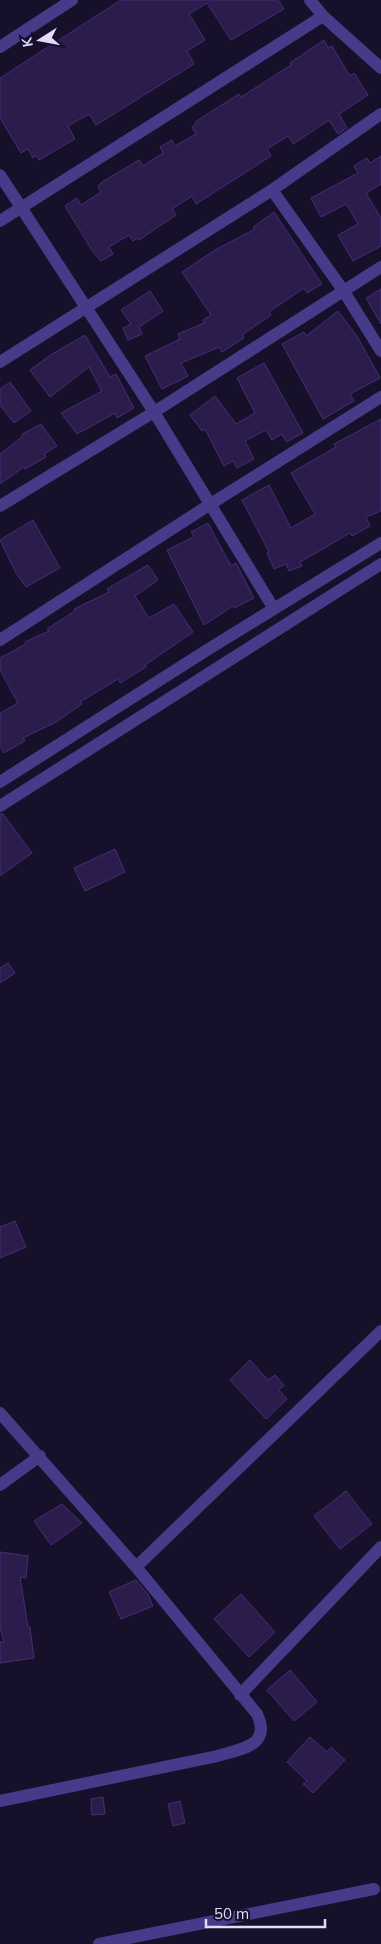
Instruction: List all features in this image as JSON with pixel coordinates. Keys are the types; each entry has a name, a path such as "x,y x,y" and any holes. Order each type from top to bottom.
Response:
{"street":[{"path":"0,47 72,0"},
{"path":"310,0 323,16 381,68"},
{"path":"0,221 22,209 323,16"},
{"path":"0,362 272,190 381,114"},
{"path":"0,175 154,412 274,609"},
{"path":"272,190 343,290 381,351"},
{"path":"0,506 154,412 381,267"},
{"path":"0,640 381,397"},
{"path":"0,782 274,609 381,544"},
{"path":"0,806 381,564"},
{"path":"136,1567 381,1331"},
{"path":"0,1413 40,1456 136,1567 257,1714 262,1724 262,1733 257,1741 247,1747 217,1756 0,1801"},
{"path":"0,1484 40,1456"},
{"path":"240,1695 381,1547"},
{"path":"99,1944 374,1889"}],"building":[{"path":"121,0 278,0 284,9 231,40 207,3 189,14 205,40 187,51 194,64 96,125 89,114 68,126 75,139 39,160 36,155 33,158 28,149 21,153 0,118 0,78"},
{"path":"324,40 328,48 332,46 350,76 354,73 368,95 339,114 347,128 338,134 329,120 293,144 288,136 267,149 271,156 196,204 192,196 172,209 176,215 139,240 138,238 133,241 129,235 109,247 113,254 101,261 93,252 65,206 77,198 81,205 101,192 98,186 102,182 139,160 143,166 163,153 160,147 172,140 175,146 196,134 192,127 196,124 195,122 239,94 241,97 291,65 290,63"},
{"path":"381,156 381,184 366,193 381,218 381,246 353,261 338,235 358,224 346,204 321,217 311,198 358,173 354,166 367,158 370,163"},
{"path":"274,212 322,284 307,293 304,288 269,312 271,315 242,335 244,338 222,352 219,347 181,363 188,376 162,389 145,356 180,339 178,334 204,323 203,320 211,315 182,272 215,250 255,229 253,227"},
{"path":"381,289 381,324 366,298"},
{"path":"150,291 163,311 139,327 142,334 128,340 123,328 131,324 121,310"},
{"path":"338,311 357,336 380,378 350,394 354,401 323,419 282,344 304,332 306,336"},
{"path":"85,335 110,377 116,374 134,408 117,418 115,413 77,434 61,413 102,391 89,367 50,397 30,370 52,354"},
{"path":"264,363 303,433 286,442 282,434 272,440 266,430 245,441 254,459 237,468 233,461 224,466 205,429 202,431 190,415 215,396 236,424 255,413 237,378"},
{"path":"10,382 31,411 14,423 0,405 0,389"},
{"path":"381,419 381,511 366,517 370,526 352,536 350,533 300,562 302,566 289,571 286,564 274,569 267,553 269,552 242,500 269,485 291,528 315,514 291,473 336,447 334,444"},
{"path":"41,424 57,446 44,454 46,457 25,469 24,467 0,484 0,454 23,436 22,434"},
{"path":"33,520 60,568 26,587 16,573 0,540"},
{"path":"208,523 231,566 236,563 254,598 234,608 233,606 204,625 167,550 194,537 191,532"},
{"path":"148,565 158,580 135,596 149,618 174,604 193,632 145,665 146,667 120,683 118,679 80,702 82,704 56,722 23,738 25,741 4,753 0,746 0,713 18,703 0,670 0,658 26,644 25,642 49,631 47,629 75,611 74,609 109,592 107,589"},
{"path":"0,814 3,814 32,853 0,876"},
{"path":"115,849 125,872 85,891 74,868"},
{"path":"8,963 15,973 0,983 0,968"},
{"path":"15,1221 26,1247 0,1258 0,1227"},
{"path":"250,1360 268,1380 275,1375 284,1385 279,1390 287,1399 266,1419 230,1380"},
{"path":"346,1491 372,1524 340,1549 314,1516"},
{"path":"62,1504 82,1523 51,1545 34,1521"},
{"path":"0,1552 28,1556 26,1578 20,1577 34,1658 0,1663 0,1642 4,1642 0,1628"},
{"path":"136,1580 148,1594 153,1606 121,1619 109,1592"},
{"path":"241,1594 275,1632 249,1657 214,1619"},
{"path":"290,1670 317,1702 294,1721 267,1690"},
{"path":"310,1737 327,1752 331,1747 345,1760 313,1793 303,1784 307,1781 287,1762"},
{"path":"103,1797 105,1814 92,1815 91,1799"},
{"path":"180,1801 185,1823 173,1826 168,1804"}]}
